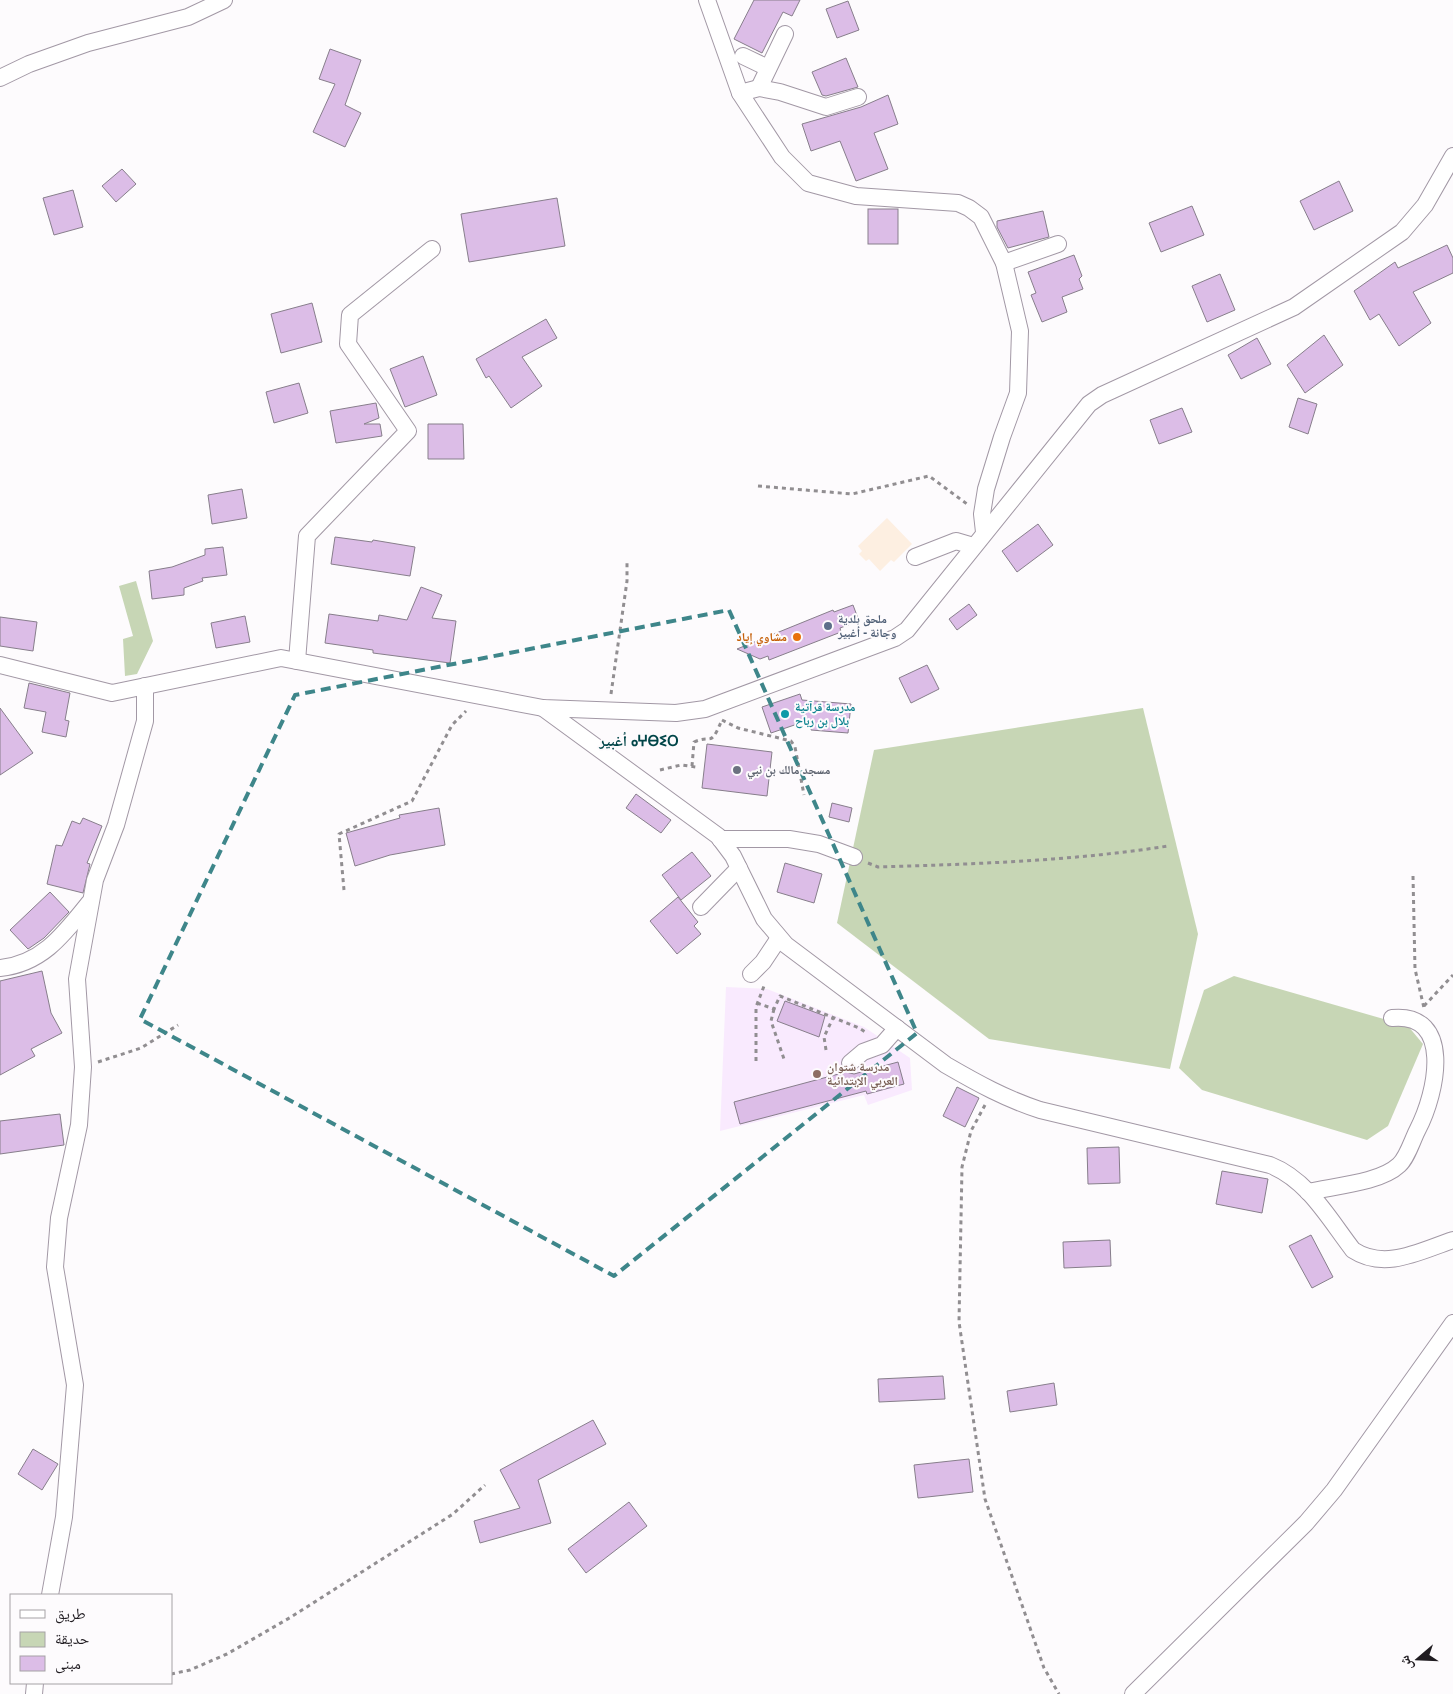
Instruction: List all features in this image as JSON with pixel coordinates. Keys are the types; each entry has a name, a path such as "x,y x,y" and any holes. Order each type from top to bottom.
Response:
{"street":[{"path":"0,78 29,64 88,43 188,17 224,0"},
{"path":"707,0 740,93 782,157 808,183 856,196 958,203 969,208 980,217 1004,263 1020,331 1018,393 1002,436 986,489 982,514 984,532"},
{"path":"758,88 786,34"},
{"path":"743,56 768,68"},
{"path":"740,93 758,88 780,92 826,107 858,97"},
{"path":"0,665 112,693 281,658 543,708 676,714 718,713 895,638 908,630 984,532 1089,404 1102,395 1294,306 1402,232 1425,205 1453,156"},
{"path":"1004,263 1058,244"},
{"path":"297,661 307,536 408,430 348,344 350,315 432,249"},
{"path":"915,557 956,541 973,546"},
{"path":"50,1594 64,1517 75,1385 56,1267 59,1218 79,1125 83,1067 77,979 95,880 116,825 145,721 145,686"},
{"path":"543,708 720,839 739,868 764,919 778,938 799,956 946,1065 993,1092 1040,1110 1270,1165 1295,1178 1353,1250 1364,1257 1378,1261 1392,1260 1453,1240"},
{"path":"720,839 789,840 819,844 854,857"},
{"path":"701,907 739,868"},
{"path":"0,968 17,966 41,954 67,930 91,902"},
{"path":"758,978 763,962 778,938"},
{"path":"1308,1192 1382,1176 1400,1164 1426,1114 1440,1080 1443,1052 1436,1034 1427,1023 1406,1017 1392,1018"},
{"path":"850,1063 863,1052 882,1044 897,1028"},
{"path":"1133,1694 1306,1523 1334,1490 1453,1323"}],"path":[{"path":"758,486 852,494 929,476 982,514"},
{"path":"608,712 627,581 627,562"},
{"path":"344,890 340,834 412,801 452,725 480,696"},
{"path":"660,770 670,766 694,766 694,742 708,741 715,736 718,713 738,728 791,741 795,747 804,795"},
{"path":"854,857 878,867 966,864 1103,856 1168,846"},
{"path":"1413,876 1415,969 1427,1023"},
{"path":"1423,1006 1453,975"},
{"path":"756,1061 758,978"},
{"path":"784,1059 771,1021 780,996 860,1028 882,1044"},
{"path":"757,1003 774,1009"},
{"path":"826,1050 824,1037 833,1018"},
{"path":"83,1067 140,1048 178,1025"},
{"path":"993,1092 971,1131 962,1167 958,1322 985,1499 1044,1668 1059,1694"},
{"path":"172,1674 190,1670 227,1654 292,1616 453,1514 485,1485"}],"highlighted area":[{"path":"729,610 917,1033 614,1276 140,1019 295,695"}],"shaded area":[{"path":"887,518 912,544 894,562 891,560 880,571 869,559 866,561 859,554 862,551 858,546"},
{"name":"مدرسة شتوان العربي الإبتدائية","path":"726,987 767,989 864,1027 910,1058 912,1090 868,1105 864,1095 720,1131"}],"green space":[{"path":"136,581 153,641 137,674 125,676 123,639 133,636 119,586"},
{"path":"1143,708 1198,934 1170,1069 989,1039 837,923 874,750"},
{"path":"1234,976 1408,1026 1423,1044 1388,1126 1367,1140 1202,1090 1179,1068 1204,990"}],"building":[{"path":"754,0 800,0 792,16 783,12 762,53 734,39"},
{"path":"848,1 859,30 837,38 826,9"},
{"path":"330,49 361,60 345,105 361,113 345,147 313,132 335,84 319,79"},
{"path":"846,58 858,87 826,96 822,95 812,72"},
{"path":"888,95 898,124 874,133 888,169 856,181 840,141 811,151 802,124 861,107"},
{"path":"122,169 136,184 116,202 102,186"},
{"path":"1339,181 1353,211 1314,230 1300,201"},
{"path":"73,190 83,227 54,235 43,198"},
{"path":"557,198 565,246 469,262 461,214"},
{"path":"1192,206 1204,235 1161,252 1149,223"},
{"path":"868,209 898,209 898,244 868,244"},
{"path":"1043,211 1049,237 1008,248 997,227 997,221"},
{"path":"1447,245 1453,258 1453,273 1413,292 1431,323 1399,346 1379,314 1370,320 1354,291 1395,262 1398,268"},
{"path":"1074,255 1082,276 1079,279 1083,289 1062,297 1067,312 1042,322 1031,295 1036,293 1028,272"},
{"path":"1220,274 1235,310 1207,322 1192,286"},
{"path":"312,303 322,342 281,353 271,314"},
{"path":"546,319 557,338 522,357 542,386 511,408 489,376 486,378 476,359"},
{"path":"1324,335 1343,365 1305,393 1287,365"},
{"path":"1257,338 1271,364 1241,379 1228,355"},
{"path":"423,356 437,395 405,407 390,369"},
{"path":"299,383 308,413 274,423 266,392"},
{"path":"1298,398 1317,404 1308,434 1289,427"},
{"path":"376,403 379,418 364,424 380,424 382,436 336,443 330,411"},
{"path":"1182,408 1192,432 1159,444 1150,420"},
{"path":"428,424 463,424 464,459 428,459"},
{"path":"242,489 247,518 212,524 208,495"},
{"path":"1038,524 1053,545 1017,572 1002,551"},
{"path":"335,537 372,542 373,540 415,547 410,576 331,564"},
{"path":"223,547 227,575 202,578 203,581 184,588 184,595 152,599 149,571 172,567 205,555 205,549"},
{"path":"421,587 442,595 432,618 456,621 450,663 373,653 373,650 325,643 329,614 378,621 379,615 407,620"},
{"path":"969,604 977,615 957,630 949,619"},
{"path":"853,605 859,621 840,628 841,632 769,660 768,656 760,659 737,649 833,610 834,612"},
{"path":"245,616 250,642 216,648 211,623"},
{"path":"0,617 37,622 33,651 0,646"},
{"path":"927,665 939,689 911,703 899,678"},
{"path":"29,683 70,693 65,720 69,721 66,737 42,732 46,712 24,708"},
{"path":"800,694 802,700 851,704 848,733 811,730 812,719 771,733 762,707"},
{"path":"0,708 33,753 0,775"},
{"name":"مسجد مالك بن نبي","path":"707,744 772,752 767,796 702,788"},
{"path":"636,794 671,820 661,833 626,808"},
{"path":"832,803 852,808 849,822 829,817"},
{"path":"439,808 445,845 390,855 355,866 346,833 400,818 399,815"},
{"path":"83,818 102,826 87,863 90,864 83,893 47,884 56,845 62,846 72,821 80,824"},
{"path":"692,852 711,876 681,900 662,875"},
{"path":"785,863 822,874 814,903 777,892"},
{"path":"50,892 69,912 44,938 28,949 10,930"},
{"path":"678,897 698,922 694,926 701,934 677,954 650,921"},
{"path":"42,971 51,1013 62,1033 31,1049 35,1056 0,1075 0,981"},
{"path":"785,1001 825,1016 819,1037 777,1021"},
{"path":"898,1062 904,1084 867,1094 866,1091 740,1124 734,1102 846,1072 854,1074"},
{"path":"957,1087 979,1098 965,1127 943,1116"},
{"path":"60,1114 64,1145 0,1154 0,1121"},
{"path":"1119,1147 1120,1183 1088,1184 1087,1148"},
{"path":"1222,1171 1268,1179 1262,1213 1216,1204"},
{"path":"1311,1235 1333,1277 1312,1288 1289,1246"},
{"path":"1110,1240 1111,1266 1064,1268 1063,1242"},
{"path":"943,1376 945,1399 879,1402 878,1379"},
{"path":"1054,1383 1057,1405 1010,1412 1007,1391"},
{"path":"593,1420 606,1444 538,1480 551,1523 480,1543 474,1521 520,1508 500,1470"},
{"path":"33,1449 58,1464 42,1490 18,1474"},
{"path":"969,1459 973,1492 918,1498 914,1465"},
{"path":"629,1502 647,1526 586,1573 568,1549"}],"place":[{"name":"ملحق بلدية وجانة - أغبير","path":"828,626"},
{"name":"مشاوي إياد","path":"797,637"},
{"name":"مدرسة قرآتية بلال بن رباح","path":"785,714"},
{"name":"مسجد مالك بن نبي","path":"737,770"},
{"name":"مدرسة شتوان العربي الإبتدائية","path":"817,1074"}],"district":[{"name":"أغبير ⴰⵖⴱⵉⵔ","path":"639,741"}]}
